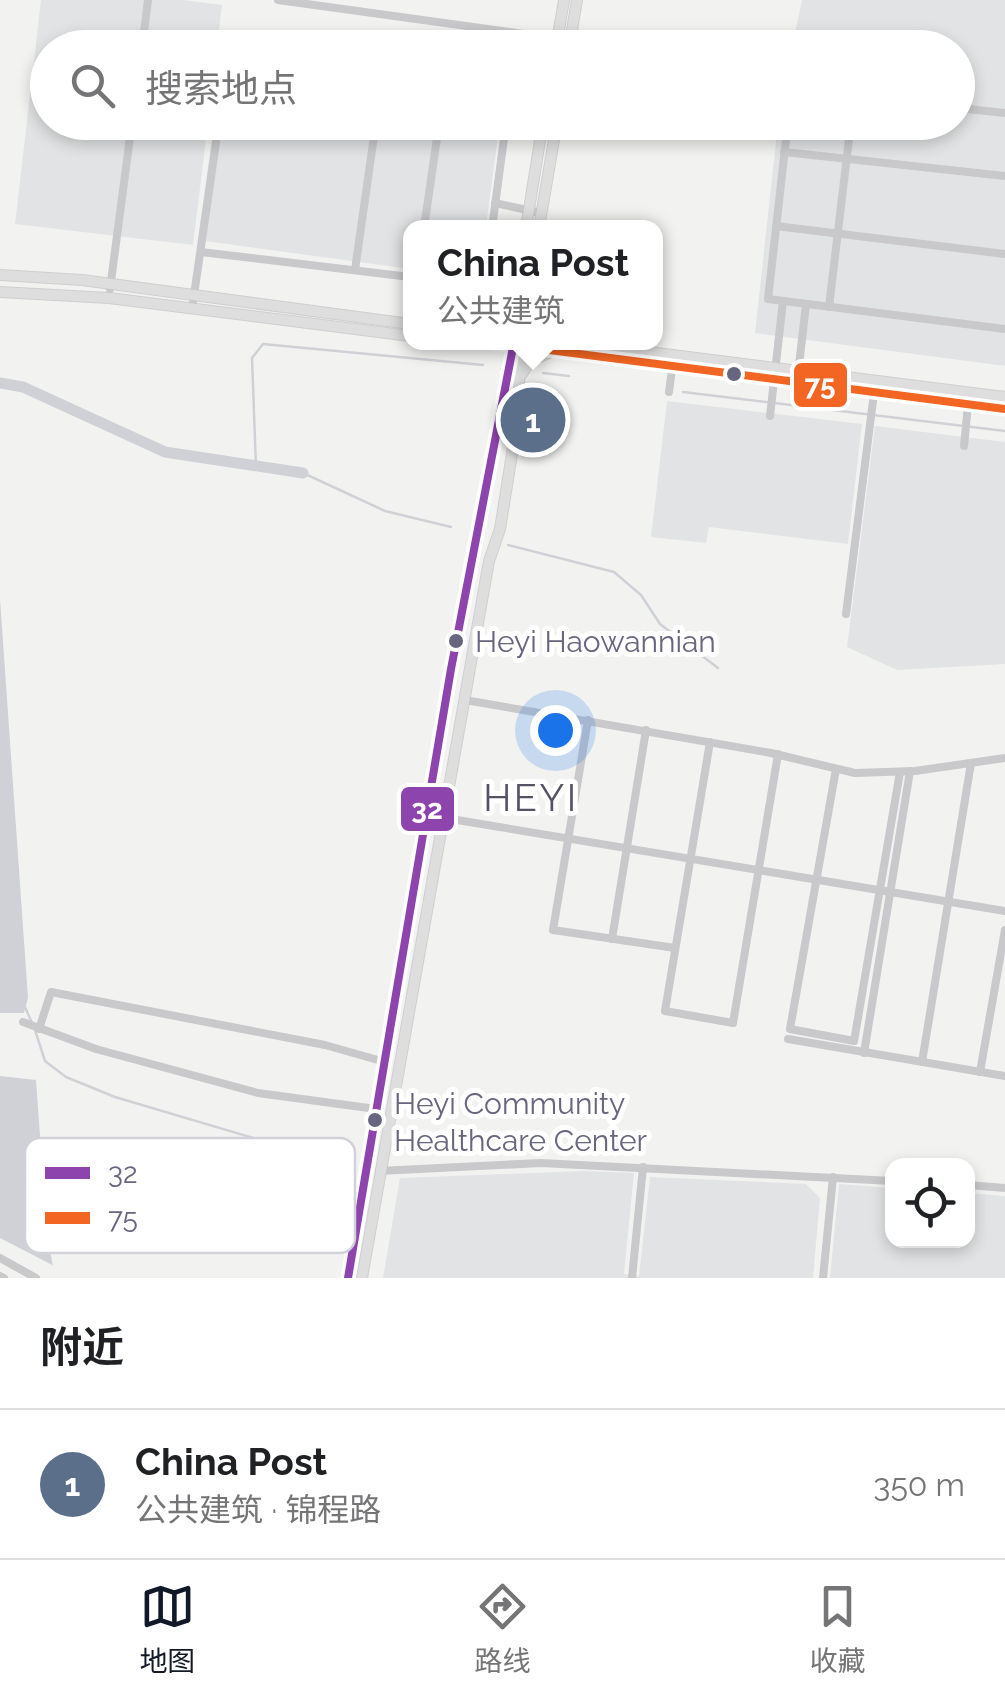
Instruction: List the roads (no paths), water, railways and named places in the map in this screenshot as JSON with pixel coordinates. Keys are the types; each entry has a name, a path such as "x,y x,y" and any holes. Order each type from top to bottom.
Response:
{"main road":[{"path":"558,30 564,0"},
{"path":"572,30 577,0"},
{"path":"527,220 540,140"},
{"path":"541,220 554,140"},
{"path":"0,274 403,335"},
{"path":"0,292 110,292"},
{"path":"193,303 403,323"},
{"path":"497,350 517,371"},
{"path":"362,1278 489,561 500,529 519,350"},
{"path":"548,350 1005,397"},
{"path":"611,350 673,362"},
{"path":"355,1236 425,826 517,371 553,351"},
{"path":"798,378 874,393 1005,409"},
{"path":"425,826 444,823"},
{"path":"348,1278 352,1253"}],"street":[{"path":"144,30 148,0"},
{"path":"278,0 476,30"},
{"path":"975,110 1005,113"},
{"path":"110,292 130,140"},
{"path":"193,303 217,140"},
{"path":"355,270 373,140"},
{"path":"425,220 438,140"},
{"path":"493,220 504,140"},
{"path":"786,140 768,299 1005,329"},
{"path":"829,307 849,140"},
{"path":"784,152 1005,176"},
{"path":"495,203 542,213"},
{"path":"776,226 1005,254"},
{"path":"201,252 403,275"},
{"path":"770,416 783,301"},
{"path":"798,378 806,304"},
{"path":"669,392 673,362"},
{"path":"846,614 874,393"},
{"path":"964,442 968,405"},
{"path":"465,700 778,754 855,773 1005,758"},
{"path":"588,720 553,930 675,948"},
{"path":"612,939 646,730"},
{"path":"710,742 664,1011 733,1024 778,754"},
{"path":"922,1062 971,763"},
{"path":"836,769 790,1029 854,1041 905,771"},
{"path":"444,823 758,869 1005,911"},
{"path":"864,1053 885,890"},
{"path":"980,1072 1005,930"},
{"path":"40,1029 51,992 325,1046 385,1062"},
{"path":"23,1022 52,1035 258,1093 376,1109"},
{"path":"788,1039 1005,1076"},
{"path":"379,1171 541,1163 885,1181"},
{"path":"632,1278 644,1167"},
{"path":"823,1278 833,1177"},
{"path":"975,1186 1005,1188"},
{"path":"0,1258 36,1278"}],"waterway":[{"path":"256,467 252,358 263,344 483,365"},
{"path":"543,373 569,376"},
{"path":"0,383 23,387 165,452 303,473"},
{"path":"683,392 1005,431"},
{"path":"303,473 385,511 451,527"},
{"path":"508,545 614,572 641,595 660,624 718,668"},
{"path":"25,1007 32,1023"},
{"path":"35,1030 45,1061 66,1077 115,1097 254,1138"}],"place":[{"name":"China Post","path":"533,420"},
{"name":"Heyi Haowannian","path":"456,641"},
{"name":"Heyi Community Healthcare Center","path":"375,1120"}],"district":[{"name":"HEYI","path":"531,798"}]}
